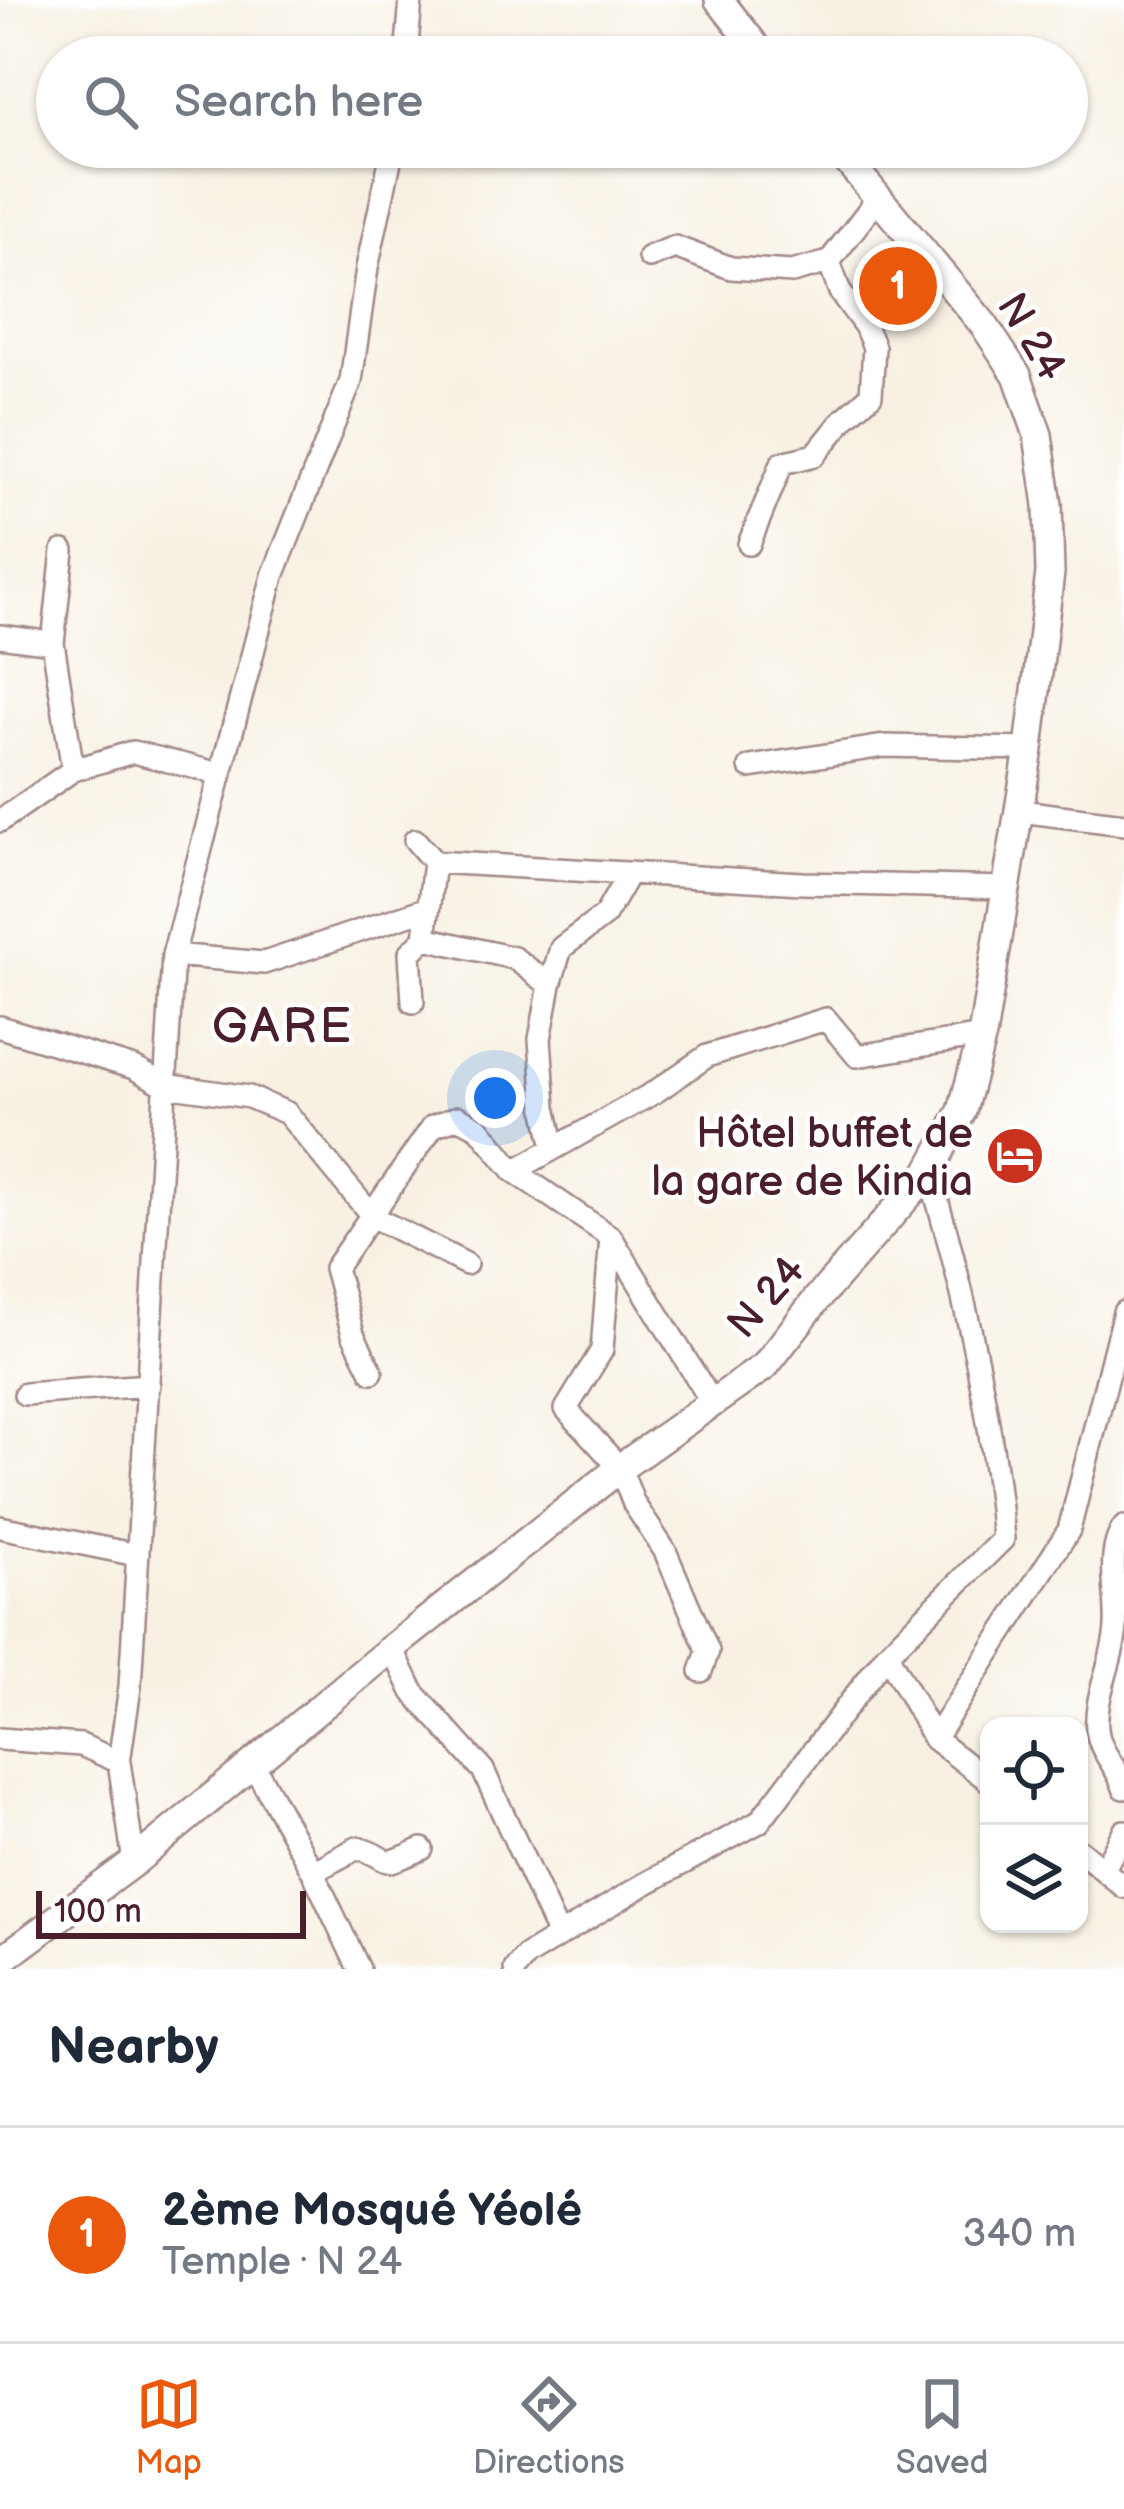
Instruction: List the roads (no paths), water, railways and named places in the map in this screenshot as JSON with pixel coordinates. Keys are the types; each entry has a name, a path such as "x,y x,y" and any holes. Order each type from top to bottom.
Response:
{"main road":[{"path":"719,0 747,36"},
{"name":"N 24","path":"0,1961 134,1862 392,1648 620,1468 764,1366 929,1172 962,1111 982,1036 1029,749 1050,573 1048,505 1038,435 1017,375 984,325 853,168"}],"street":[{"path":"408,36 411,0"},
{"path":"134,1862 118,1762 130,1687 173,956 273,576 351,381 367,268 388,168"},
{"path":"649,257 675,247 730,268 792,272 829,262 877,199"},
{"path":"749,544 782,463 815,454 872,395 874,346 840,292 829,262"},
{"path":"63,551 53,643 73,770"},
{"path":"0,636 53,643"},
{"path":"750,767 884,746 1029,749"},
{"path":"0,821 73,770 133,752 220,774"},
{"path":"1020,811 1124,824"},
{"path":"415,840 434,862 802,883 1008,888"},
{"path":"413,1002 410,953 424,938 434,862"},
{"path":"554,1148 545,1107 540,1039 550,985 561,948 605,915 629,873"},
{"path":"173,956 264,963 428,908"},
{"path":"424,938 514,958 550,985"},
{"path":"514,1171 655,1092 707,1056 826,1019 857,1056 982,1036"},
{"path":"0,1027 134,1068 165,1085 249,1097 287,1113 373,1217 466,1264"},
{"path":"373,1372 353,1334 335,1268 434,1126 458,1117 479,1128 514,1171 611,1237 711,1401"},
{"path":"515,1969 526,1956 559,1936 759,1822 887,1654 1003,1539 997,1466 961,1279 929,1172"},
{"path":"611,1237 602,1350 566,1409 620,1468 634,1504 665,1551 708,1651 701,1671"},
{"path":"934,1739 1070,1530 1124,1312"},
{"path":"25,1394 148,1385"},
{"path":"0,1527 137,1555"},
{"path":"1124,1527 1115,1539 1112,1559 1118,1592 1115,1640 1096,1725 1101,1747 1119,1771 1124,1788"},
{"path":"392,1648 413,1692 482,1770 559,1936"},
{"path":"887,1654 934,1739 980,1774"},
{"path":"0,1739 81,1745 118,1762"},
{"path":"252,1762 313,1872 359,1969"},
{"path":"1104,1869 1124,1832"},
{"path":"313,1872 357,1848 390,1863 422,1849"},
{"path":"1088,1857 1124,1887"}],"place":[{"name":"2ème Mosqué Yéolé","path":"898,286"},
{"name":"Hôtel buffet de la gare de Kindia","path":"1015,1156"}],"district":[{"name":"GARE","path":"283,1025"}]}
